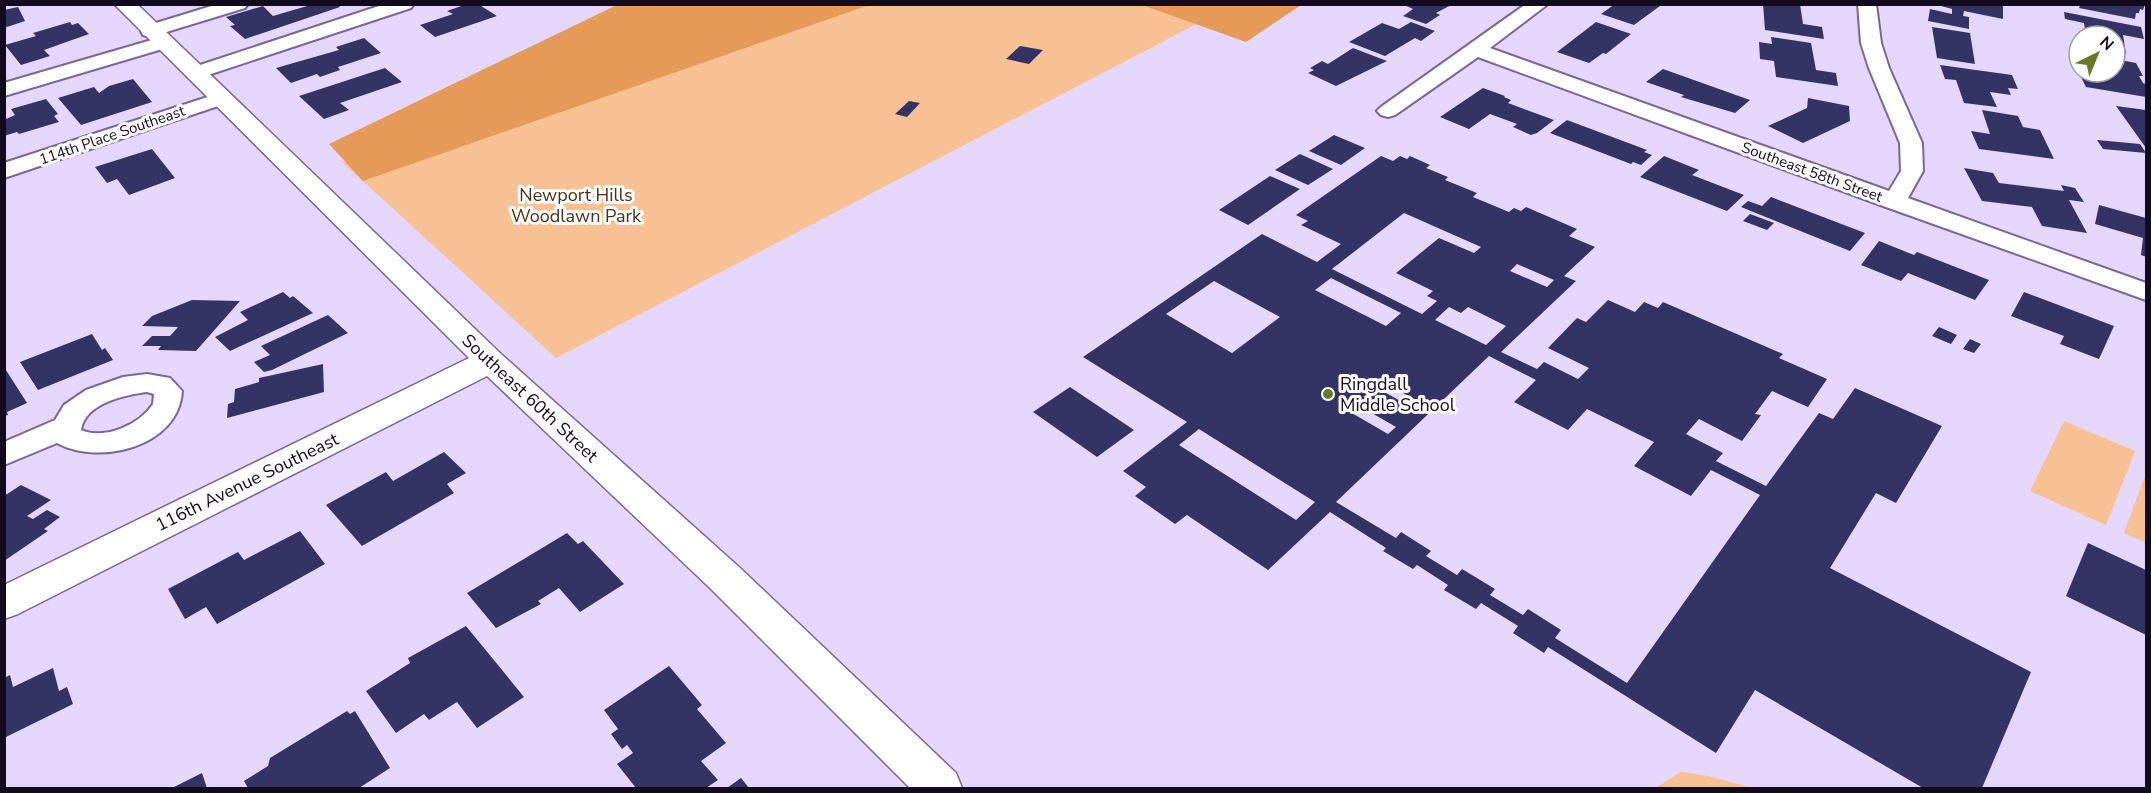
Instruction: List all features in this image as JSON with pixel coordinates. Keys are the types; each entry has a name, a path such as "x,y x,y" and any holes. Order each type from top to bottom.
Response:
{"street":[{"name":"Southeast 60th Street","path":"124,4 490,361 725,578 940,789"},
{"path":"4,90 156,37 239,4"},
{"path":"195,73 405,4"},
{"path":"1388,111 1478,50 1539,4"},
{"path":"1867,4 1871,43 1879,68 1911,143 1912,171 1894,202"},
{"name":"Southeast 58th Street","path":"1478,50 2146,292"},
{"name":"114th Place Southeast","path":"4,171 220,99"},
{"name":"116th Avenue Southeast","path":"4,603 490,361"},
{"path":"4,454 66,427"}],"green space":[{"name":"Newport Hills Woodlawn Park","path":"747,5 1233,5 556,358 342,162"},
{"path":"2064,421 2135,451 2106,525 2030,491"},
{"path":"2146,473 2146,543 2124,533"},
{"path":"1681,772 1708,776 1753,788 1655,788"}],"shaded area":[{"path":"619,4 869,5 363,181 329,144"},
{"path":"1142,5 1301,5 1246,42"}],"building":[{"path":"314,4 337,4 340,7 245,39 230,26 235,25 226,17 263,6 273,16"},
{"path":"467,4 478,4 497,16 435,37 420,25 453,14 447,11"},
{"path":"1402,4 1453,4 1436,13 1440,15 1426,24 1403,16 1413,9"},
{"path":"1615,4 1660,6 1634,25 1601,14"},
{"path":"1763,4 1800,4 1803,24 1822,27 1824,39 1765,30"},
{"path":"1934,4 2003,6 2003,19 1964,11 1963,16 1969,17 1969,29 1928,21 1930,9 1952,14 1952,9"},
{"path":"2081,4 2145,4 2143,10 2140,9 2139,13 2136,13 2135,19 2079,8"},
{"path":"18,7 25,21 4,28 4,10"},
{"path":"2064,12 2126,24 2084,24 2065,19"},
{"path":"70,22 72,25 78,23 89,34 44,50 50,56 21,65 5,45 36,36 33,33"},
{"path":"1411,22 1435,31 1421,41 1415,38 1385,56 1349,42 1382,23 1399,29"},
{"path":"1596,22 1631,34 1606,54 1603,53 1589,63 1557,52"},
{"path":"2127,24 2141,27 2144,39 2127,36"},
{"path":"1932,27 1970,33 1975,64 1937,58"},
{"path":"1771,37 1811,43 1816,70 1836,73 1838,86 1776,77 1774,61 1760,59 1759,42 1772,44"},
{"path":"364,38 381,53 338,67 340,70 320,77 317,74 291,83 276,68 339,50 336,47"},
{"path":"1020,46 1043,50 1029,64 1006,59"},
{"path":"1353,48 1387,61 1336,86 1308,73 1314,70 1310,68 1322,61 1328,64"},
{"path":"2127,61 2136,63 2143,76 2139,76 2146,84 2146,97 2086,87 2084,84 2127,84"},
{"path":"1940,65 2012,75 2018,89 2008,88 2011,95 1990,92 1997,107 1964,103 1956,80 1945,79"},
{"path":"385,68 402,82 340,103 349,110 324,119 299,96"},
{"path":"1663,69 1750,100 1735,113 1681,97 1684,95 1646,82"},
{"path":"133,79 152,102 81,125 58,98 94,87 99,93 109,86"},
{"path":"1483,88 1505,96 1511,100 1508,103 1554,120 1531,135 1513,127 1517,124 1490,114 1469,129 1440,117"},
{"path":"1808,98 1849,106 1850,121 1803,143 1768,126 1807,108"},
{"path":"46,99 58,114 54,116 59,122 4,136 4,120 15,115 11,109"},
{"path":"909,101 920,103 907,117 895,114"},
{"path":"2116,106 2146,110 2146,148"},
{"path":"1982,110 2018,116 2023,127 2040,130 2054,159 1979,149 1971,131 1990,134"},
{"path":"1567,120 1647,150 1644,152 1652,155 1641,165 1633,162 1631,164 1550,133"},
{"path":"1334,135 1365,148 1341,165 1309,151"},
{"path":"2097,140 2140,144 2146,153 2103,149"},
{"path":"152,149 175,178 129,195 117,179 107,183 95,167"},
{"path":"1300,154 1333,169 1308,185 1275,170"},
{"path":"1381,156 1393,161 1400,156 1407,159 1410,156 1430,165 1426,168 1448,177 1445,180 1477,193 1473,197 1509,212 1514,208 1521,211 1526,207 1577,229 1569,236 1595,247 1564,276 1576,281 1501,352 1537,369 1544,362 1578,379 1589,368 1548,348 1577,318 1586,322 1608,300 1635,312 1644,302 1658,308 1663,302 1783,354 1779,358 1827,379 1808,407 1772,391 1755,414 1761,415 1742,441 1699,419 1686,434 1723,453 1716,461 1766,486 1819,413 1833,419 1855,388 1942,426 1896,503 1876,493 1830,568 2031,672 1982,788 1923,788 1755,690 1716,753 1548,647 1544,653 1513,633 1518,626 1481,603 1476,609 1444,590 1448,585 1417,565 1413,569 1383,551 1386,548 1330,512 1268,570 1187,515 1175,524 1135,496 1146,487 1123,471 1187,422 1083,357 1262,234 1317,262 1341,244 1301,225 1308,221 1296,215","holes":["1404,213 1481,247 1474,253 1439,238 1396,273 1433,291 1427,296 1437,301 1422,314 1332,269","1517,264 1554,280 1547,287 1510,271","1331,278 1401,313 1386,326 1315,290","1214,281 1280,317 1232,353 1166,314","1449,307 1461,313 1468,307 1506,326 1486,345 1435,320","1489,356 1536,380 1514,402 1568,430 1587,409 1654,442 1634,466 1691,496 1711,470 1760,495 1627,683 1555,638 1561,630 1528,609 1523,615 1490,595 1495,589 1462,569 1457,575 1426,556 1431,551 1401,532 1396,538 1336,502","1384,383 1422,403 1415,409 1377,388","1358,405 1396,427 1388,434 1350,412","1199,429 1315,502 1296,520 1179,445"]},
{"path":"1664,156 1699,170 1692,175 1744,195 1727,211 1640,177"},
{"path":"1964,168 1993,173 1999,183 2064,191 2061,185 2075,188 2084,202 2069,200 2087,233 2042,226 2032,207 1982,201"},
{"path":"1270,176 1300,189 1248,225 1219,210"},
{"path":"1771,197 1865,233 1850,251 1741,207 1748,201 1762,206"},
{"path":"2099,205 2146,218 2146,257 2141,255 2143,238 2095,224"},
{"path":"1750,214 1774,223 1767,230 1743,221"},
{"path":"1879,241 1914,255 1917,252 1989,280 1975,300 1908,273 1901,281 1861,265"},
{"path":"283,292 290,298 293,296 313,313 230,351 215,337 248,320 240,312"},
{"path":"2024,292 2114,326 2099,359 2060,344 2064,336 2011,316"},
{"path":"192,300 240,301 196,351 158,350 161,346 142,346 152,336 170,336 178,327 142,326 152,316"},
{"path":"328,315 348,333 272,370 264,372 254,362 270,355 261,346"},
{"path":"1939,327 1957,335 1951,344 1932,336"},
{"path":"92,334 102,350 105,348 113,360 38,390 20,362"},
{"path":"1970,339 1981,344 1974,353 1963,349"},
{"path":"323,364 324,392 227,418 228,404 234,402 235,389 259,382 259,378"},
{"path":"4,367 27,403 7,412 8,415 4,416"},
{"path":"1070,387 1134,430 1097,457 1033,412"},
{"path":"444,452 466,473 447,484 454,493 362,546 326,505 386,472 393,481"},
{"path":"21,485 51,500 27,516 33,519 47,510 60,517 44,529 48,531 4,561 4,496"},
{"path":"300,531 325,564 217,624 206,607 185,619 168,589 238,552 244,560"},
{"path":"567,533 578,544 583,541 624,584 580,612 559,588 538,601 541,604 496,628 467,593"},
{"path":"2088,543 2146,570 2146,635 2066,596"},
{"path":"466,626 524,697 477,728 457,702 429,720 424,714 396,733 366,691 410,663 408,658"},
{"path":"669,666 702,705 697,709 726,743 701,761 718,780 706,788 636,788 617,764 633,753 627,745 622,749 611,734 618,729 604,710"},
{"path":"53,668 59,691 67,687 73,704 4,738 4,678 10,675 13,687"},
{"path":"347,711 350,714 355,711 390,768 359,788 248,788 244,781 268,766 270,758"},
{"path":"202,773 207,788 172,788"},
{"path":"741,778 749,788 727,788"}],"place":[{"name":"Ringdall Middle School","path":"1328,394"}]}
